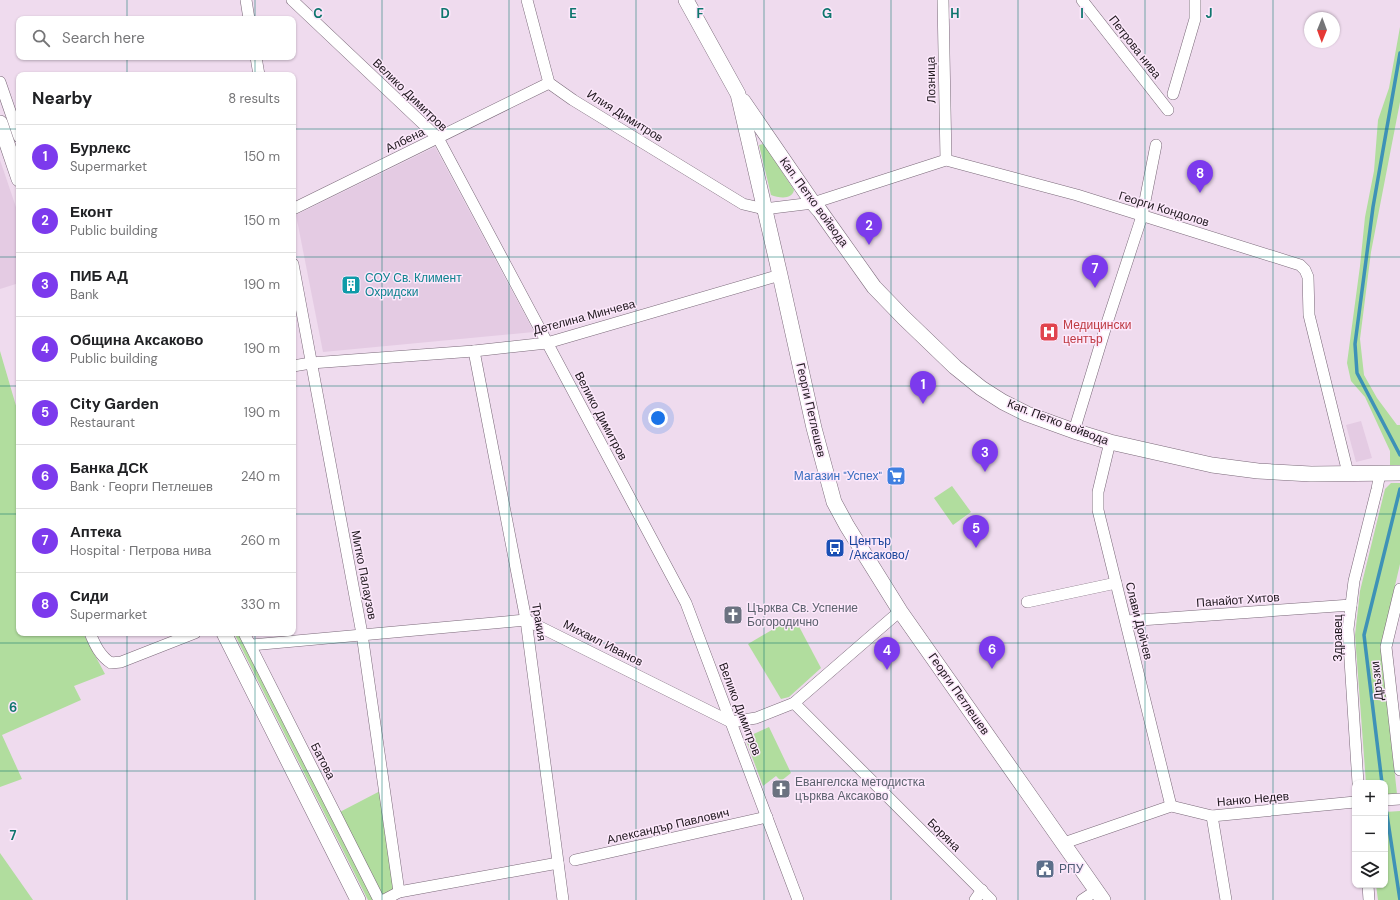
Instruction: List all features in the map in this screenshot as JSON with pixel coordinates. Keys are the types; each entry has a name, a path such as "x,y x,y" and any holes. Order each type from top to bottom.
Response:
{"main road":[{"name":"Георги Петлешев","path":"686,0 738,94 814,428 834,502 847,526 900,611 1100,895"},
{"name":"Кап. Петко войвода","path":"738,94 813,203 820,210 874,287 955,368 981,388 1003,402 1027,414 1110,442 1220,466 1258,471 1311,474 1400,473"},
{"path":"0,123 16,170"},
{"path":"226,636 358,900"}],"street":[{"path":"246,0 249,16"},
{"name":"Велико Димитров","path":"292,0 438,138 686,603 798,900"},
{"path":"527,0 550,83"},
{"name":"Лозница","path":"943,0 946,160"},
{"name":"Петрова нива","path":"1082,0 1168,110"},
{"path":"1173,94 1195,19 1195,0"},
{"path":"256,60 258,72"},
{"path":"0,82 16,125"},
{"name":"Албена","path":"296,208 550,83"},
{"name":"Илия Димитров","path":"550,83 573,100 743,204 764,209"},
{"path":"1074,431 1142,216 1156,145"},
{"path":"764,209 813,203 946,160"},
{"name":"Георги Кондолов","path":"946,160 1077,196 1300,265 1305,270 1308,277 1309,315 1348,473"},
{"name":"Детелина Минчева","path":"296,366 311,363 474,351 547,343 780,275"},
{"name":"Митко Палаузов","path":"296,280 362,634 399,892"},
{"name":"Тракия","path":"474,351 526,620 563,900"},
{"name":"Слави Дойчев","path":"1110,442 1098,492 1098,510 1171,806"},
{"name":"Здравец","path":"1358,780 1348,629 1354,581 1380,473"},
{"path":"1027,602 1116,583"},
{"name":"Дръзки","path":"1400,589 1386,647 1400,770"},
{"name":"Панайот Хитов","path":"1126,621 1351,605"},
{"path":"732,722 756,718 794,703 900,611"},
{"path":"251,645 526,620"},
{"name":"Михаил Иванов","path":"526,620 732,722"},
{"path":"91,636 96,648 104,659 111,663 121,662 187,636"},
{"name":"Батова","path":"246,636 379,900"},
{"name":"Боряна","path":"794,703 991,900"},
{"path":"1388,800 1400,799"},
{"name":"Нанко Недев","path":"1171,806 1212,816 1352,802"},
{"path":"1064,843 1171,806"},
{"path":"1212,816 1226,900"},
{"name":"Александър Павлович","path":"575,860 767,817"},
{"path":"384,900 399,892 558,863"},
{"path":"1368,888 1369,900"},
{"path":"975,900 982,890"},
{"path":"1082,900 1100,895"}],"shaded area":[{"path":"435,147 534,332 323,352 296,215"},
{"path":"0,160 16,207 16,284 0,289"},
{"path":"1361,421 1372,458 1356,462 1346,425"}],"green space":[{"path":"1400,27 1400,102 1371,252 1360,339 1364,375 1377,398 1397,425 1400,425 1400,465 1390,465 1390,451 1365,397 1351,381 1347,363 1365,217 1374,171 1378,120 1389,88"},
{"path":"763,144 794,190 788,197 771,195 759,145"},
{"path":"0,351 16,406 16,636 85,636 105,674 74,686 81,700 2,735 22,779 0,787"},
{"path":"1391,483 1400,483 1400,564 1381,646 1397,794 1388,795 1388,780 1366,780 1355,635 1360,591 1385,489"},
{"path":"952,486 971,512 953,525 934,498"},
{"path":"794,617 821,668 789,697 781,699 748,644"},
{"path":"236,636 246,636 336,814 384,789 399,892 384,900 368,900"},
{"path":"769,727 791,773 781,781 776,776 763,786 745,738"},
{"path":"1400,811 1400,900 1378,900 1376,888 1388,888 1388,812"},
{"path":"0,853 33,900 0,900"}],"waterway":[{"path":"1400,53 1373,207 1355,344 1357,373 1400,455"},
{"path":"1382,780 1364,635 1400,489"},
{"path":"1387,816 1400,900"}],"place":[{"name":"Сиди","path":"1200,193"},
{"name":"Еконт","path":"869,245"},
{"name":"СОУ Св. Климент Охридски","path":"351,285"},
{"name":"Аптека","path":"1095,288"},
{"name":"Медицински център","path":"1049,332"},
{"name":"Бурлекс","path":"923,404"},
{"name":"ПИБ АД","path":"985,472"},
{"name":"Магазин \"Успех\"","path":"896,476"},
{"name":"Център /Аксаково/","path":"835,548"},
{"name":"City Garden","path":"976,548"},
{"name":"Църква Св. Успение Богородично","path":"733,615"},
{"name":"Банка ДСК","path":"992,669"},
{"name":"Община Аксаково","path":"887,670"},
{"name":"Евангелска методистка църква Аксаково","path":"781,789"},
{"name":"РПУ","path":"1045,869"}]}
